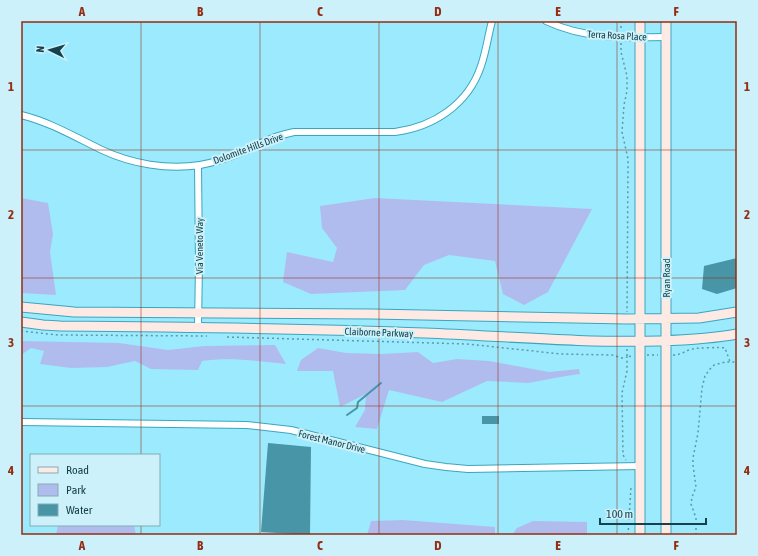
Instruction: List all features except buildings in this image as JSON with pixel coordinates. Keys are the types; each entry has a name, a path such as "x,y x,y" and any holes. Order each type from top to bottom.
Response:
{"main road":[{"path":"640,21 640,535"},
{"name":"Ryan Road","path":"666,21 666,535"},
{"name":"Claiborne Parkway","path":"21,307 74,312 380,314 627,319 699,318 737,312"},
{"name":"Claiborne Parkway","path":"21,322 49,325 425,333 529,339 628,342 707,339 737,334"}],"street":[{"name":"Dolomite Hills Drive","path":"21,115 58,128 108,152 135,162 163,166 198,165 232,156 268,140 294,132 394,132 416,128 432,122 454,107 473,84 480,68 492,21"},
{"name":"Terra Rosa Place","path":"546,21 570,31 585,34 640,38 666,37"},
{"name":"Via Veneto Way","path":"198,165 198,327"},
{"name":"Forest Manor Drive","path":"21,422 246,424 291,430 425,464 468,469 641,466"}],"path":[{"path":"621,21 621,52 626,76 627,91 624,105 622,132 628,159 627,319"},
{"path":"21,331 58,335 212,336"},
{"path":"227,336 467,344 561,354 605,355 622,358 640,355 678,355 694,348 703,349 720,347 725,348 730,362"},
{"path":"628,342 627,371 622,394 623,455 628,467"},
{"path":"696,535 696,518 691,504 696,488 693,458 698,433 702,388 705,376 714,365 737,362"},
{"path":"628,535 632,484"}],"green space":[{"path":"21,198 48,203 53,234 50,252 56,295 21,293"},
{"path":"375,198 592,209 548,292 524,305 503,294 495,261 449,255 424,265 405,290 311,294 283,282 287,252 333,262 337,248 322,228 320,206"},
{"path":"21,341 119,343 168,350 204,346 275,345 286,364 223,359 202,361 198,370 151,369 135,361 107,367 71,368 40,364 44,351 31,348 21,355"},
{"path":"318,348 346,353 381,354 418,352 433,363 457,359 489,361 549,372 579,369 580,374 528,383 487,381 442,402 389,390 377,429 355,427 365,410 366,394 340,407 333,371 297,371 301,360"},
{"path":"403,520 495,527 495,535 367,535 371,521"},
{"path":"533,521 587,522 587,535 512,535 517,528"},
{"path":"58,526 134,526 136,535 56,535"}],"water":[{"path":"737,258 737,288 717,294 702,289 704,266"},
{"path":"482,416 499,416 499,424 482,424"},
{"path":"268,443 311,447 310,535 261,532"}],"waterway":[{"path":"347,415 357,408 358,402 381,383"}]}
